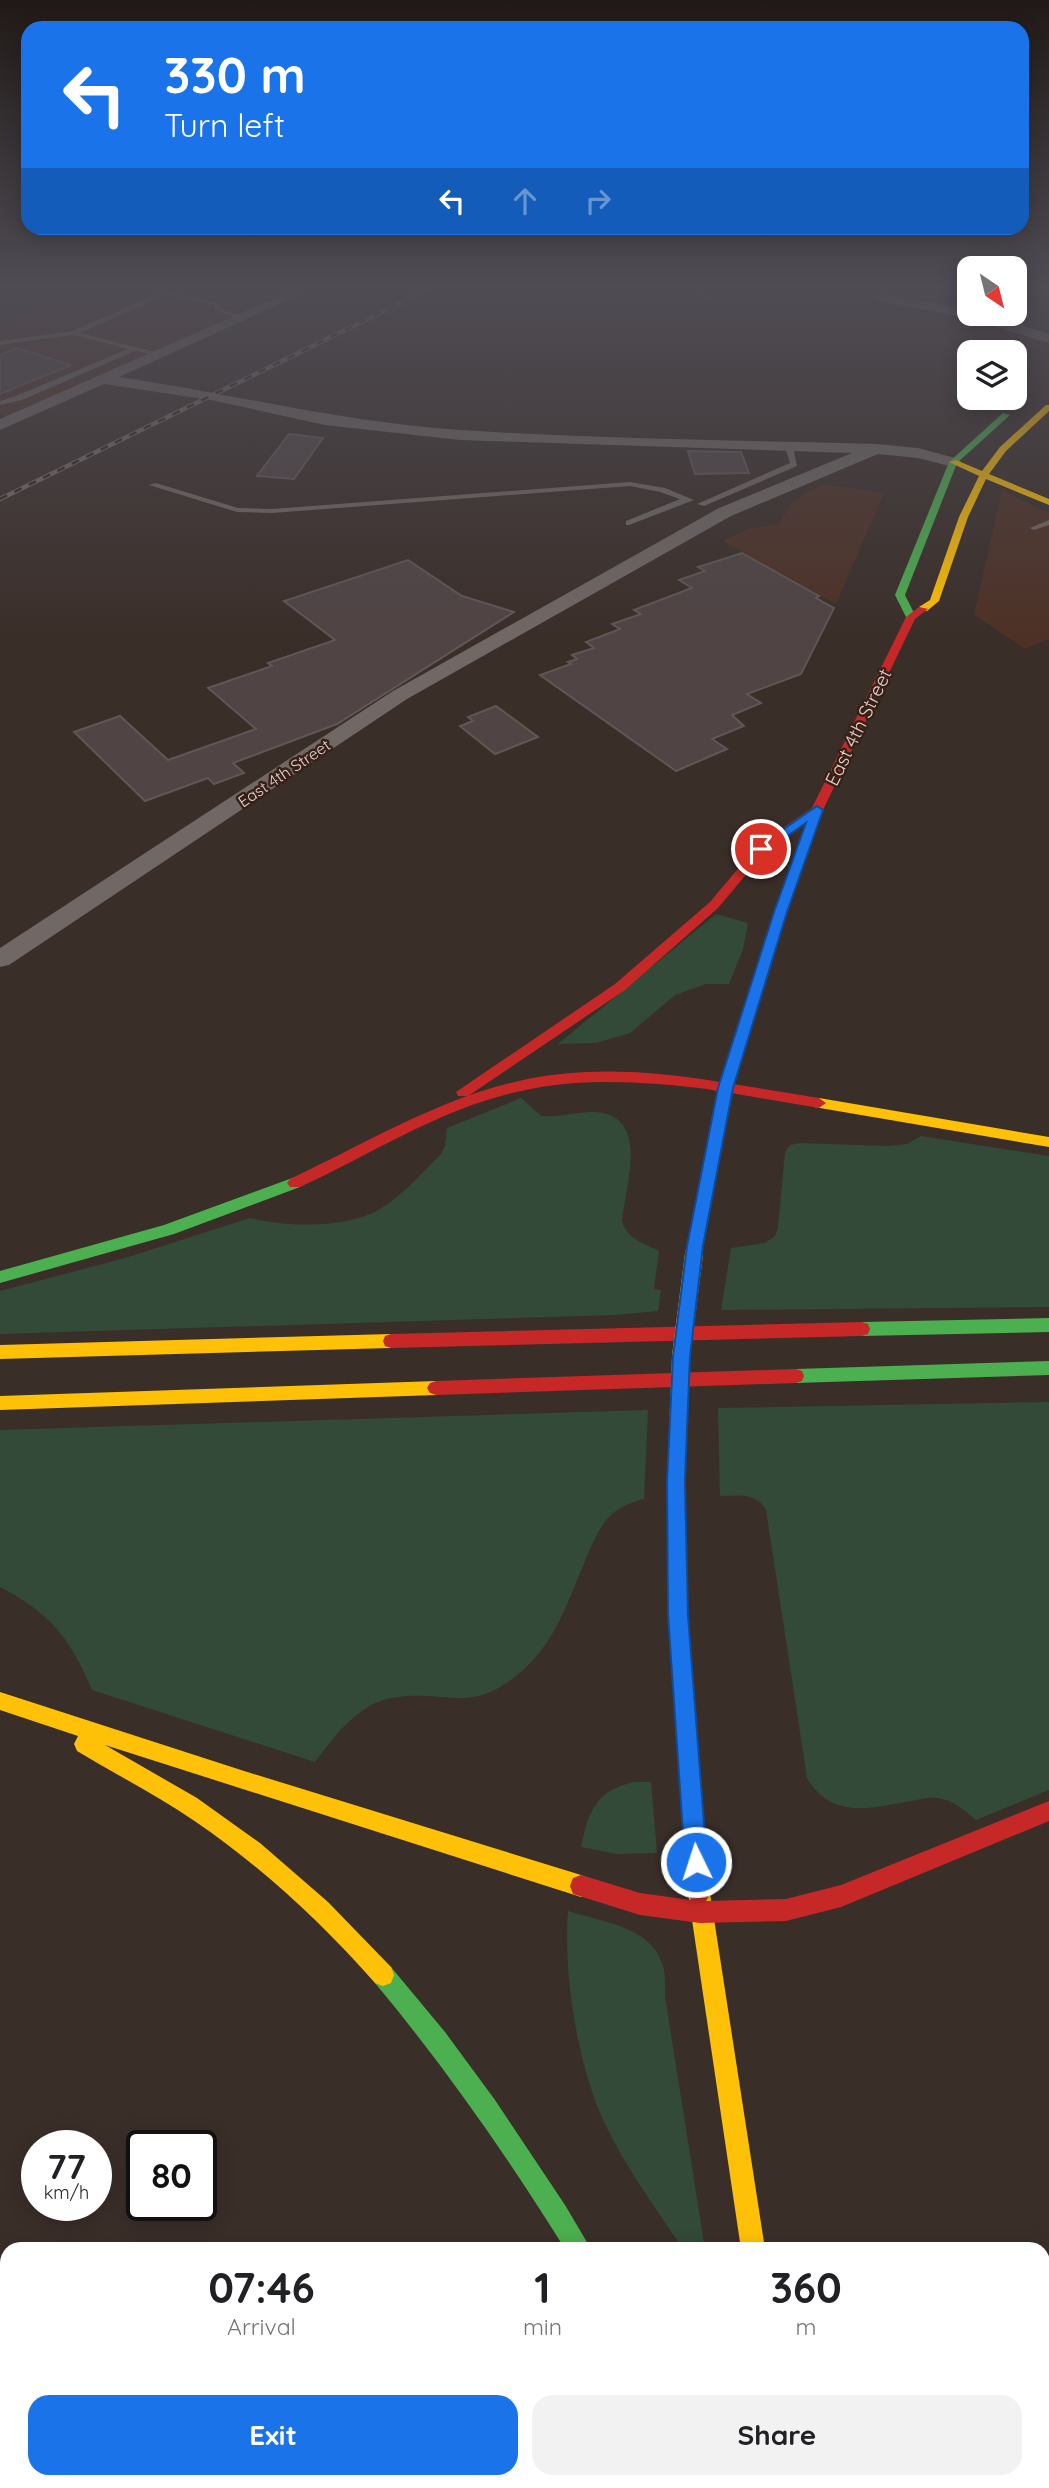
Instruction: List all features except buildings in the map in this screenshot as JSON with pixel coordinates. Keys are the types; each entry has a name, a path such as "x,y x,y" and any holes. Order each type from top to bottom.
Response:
{"main road":[{"name":"East 4th Street","path":"751,2242 700,1912 678,1615 676,1481 681,1356 695,1246 725,1088 780,912 817,810 911,617 934,601 969,500 983,472 1020,428 1049,407"},
{"path":"911,617 900,594 953,462 1014,410"},
{"path":"953,462 983,472 1049,502"},
{"path":"419,1124 491,1072 620,987 714,905 761,849 817,810"},
{"path":"0,1277 182,1226 268,1195 478,1099 521,1086 579,1076 641,1078 725,1088 1049,1142"},
{"path":"0,1352 732,1331 1049,1325"},
{"path":"0,1403 1049,1368"},
{"path":"0,1701 241,1780 640,1904 700,1912 786,1910 841,1896 1049,1811"},
{"path":"22,1707 219,1826 288,1880 348,1937 412,2006 471,2084 527,2163 575,2242"}],"street":[{"path":"0,425 47,405"},
{"path":"257,405 325,420 460,435 876,449 918,453 953,462"},
{"name":"East 4th Street","path":"0,959 400,695 725,512 876,449"}],"lane":[{"path":"789,447 794,464"},
{"path":"701,504 794,464 817,474"},
{"path":"757,481 779,490"},
{"path":"153,485 237,510 272,511 630,484 662,490 725,512"},
{"path":"629,523 687,499"},
{"path":"1034,528 1049,522"}],"shaded area":[{"path":"0,405 46,405 15,419 0,414"},
{"path":"823,484 884,493 836,604 723,541 748,529 779,524 793,501"},
{"path":"1002,490 1049,513 1049,639 1025,649 974,615"}],"green space":[{"path":"716,914 748,923 743,949 729,984 706,984 675,995 630,1033 596,1043 558,1044"},
{"path":"521,1098 541,1116 595,1112 612,1116 623,1126 629,1139 631,1155 622,1221 632,1237 659,1251 654,1289 661,1290 658,1311 615,1315 0,1334 0,1291 125,1258 250,1218 281,1223 334,1223 380,1209 397,1197 441,1154 447,1128"},
{"path":"921,1136 1049,1156 1049,1307 721,1310 731,1248 765,1243 775,1236 785,1152 790,1145 888,1146 907,1144"},
{"path":"1049,1402 1049,1790 976,1820 954,1803 943,1799 928,1798 867,1808 840,1806 828,1800 807,1778 766,1510 752,1498 720,1496 718,1408"},
{"path":"648,1410 644,1499 619,1509 603,1524 561,1618 534,1659 503,1685 487,1693 472,1697 411,1696 379,1701 357,1714 315,1762 92,1690 76,1656 57,1629 33,1607 0,1587 0,1430"},
{"path":"634,1782 651,1782 657,1853 617,1854 581,1847 587,1823 596,1804 611,1791"},
{"path":"568,1911 636,1933 656,1951 662,1963 704,2242 678,2242 642,2189 606,2126 580,2050 570,1992"}],"railway":[{"path":"0,499 192,405"}],"traffic: fast":[{"path":"911,617 900,595 953,462 1006,415"},
{"path":"0,1277 168,1230 295,1183"},
{"path":"862,1329 1049,1325"},
{"path":"796,1376 1049,1368"},
{"path":"383,1975 486,2108 574,2242"}],"traffic: slow":[{"path":"923,609 934,601 963,517 987,471 1023,428 1049,407"},
{"path":"953,462 1049,502"},
{"path":"819,1103 1049,1142"},
{"path":"676,1481 681,1356 695,1246"},
{"path":"0,1352 391,1341"},
{"path":"0,1403 436,1388"},
{"path":"0,1701 241,1780 581,1886"},
{"path":"84,1744 189,1805 228,1832 321,1910 383,1975"},
{"path":"699,1893 752,2242"}],"traffic: jam":[{"path":"725,1088 780,912 817,810 911,617 923,609"},
{"path":"463,1092 620,987 714,905 761,849 817,810"},
{"path":"295,1183 433,1116 490,1094 557,1079 632,1077 669,1080 819,1103"},
{"path":"695,1246 725,1088"},
{"path":"391,1341 862,1329"},
{"path":"436,1388 796,1376"},
{"path":"676,1481 678,1615 699,1893"},
{"path":"581,1886 640,1904 700,1912 786,1910 841,1896 1049,1811"}],"route":[{"path":"696,1862 678,1615 676,1481 681,1356 695,1246 725,1088 780,912 817,810 761,849"}]}
